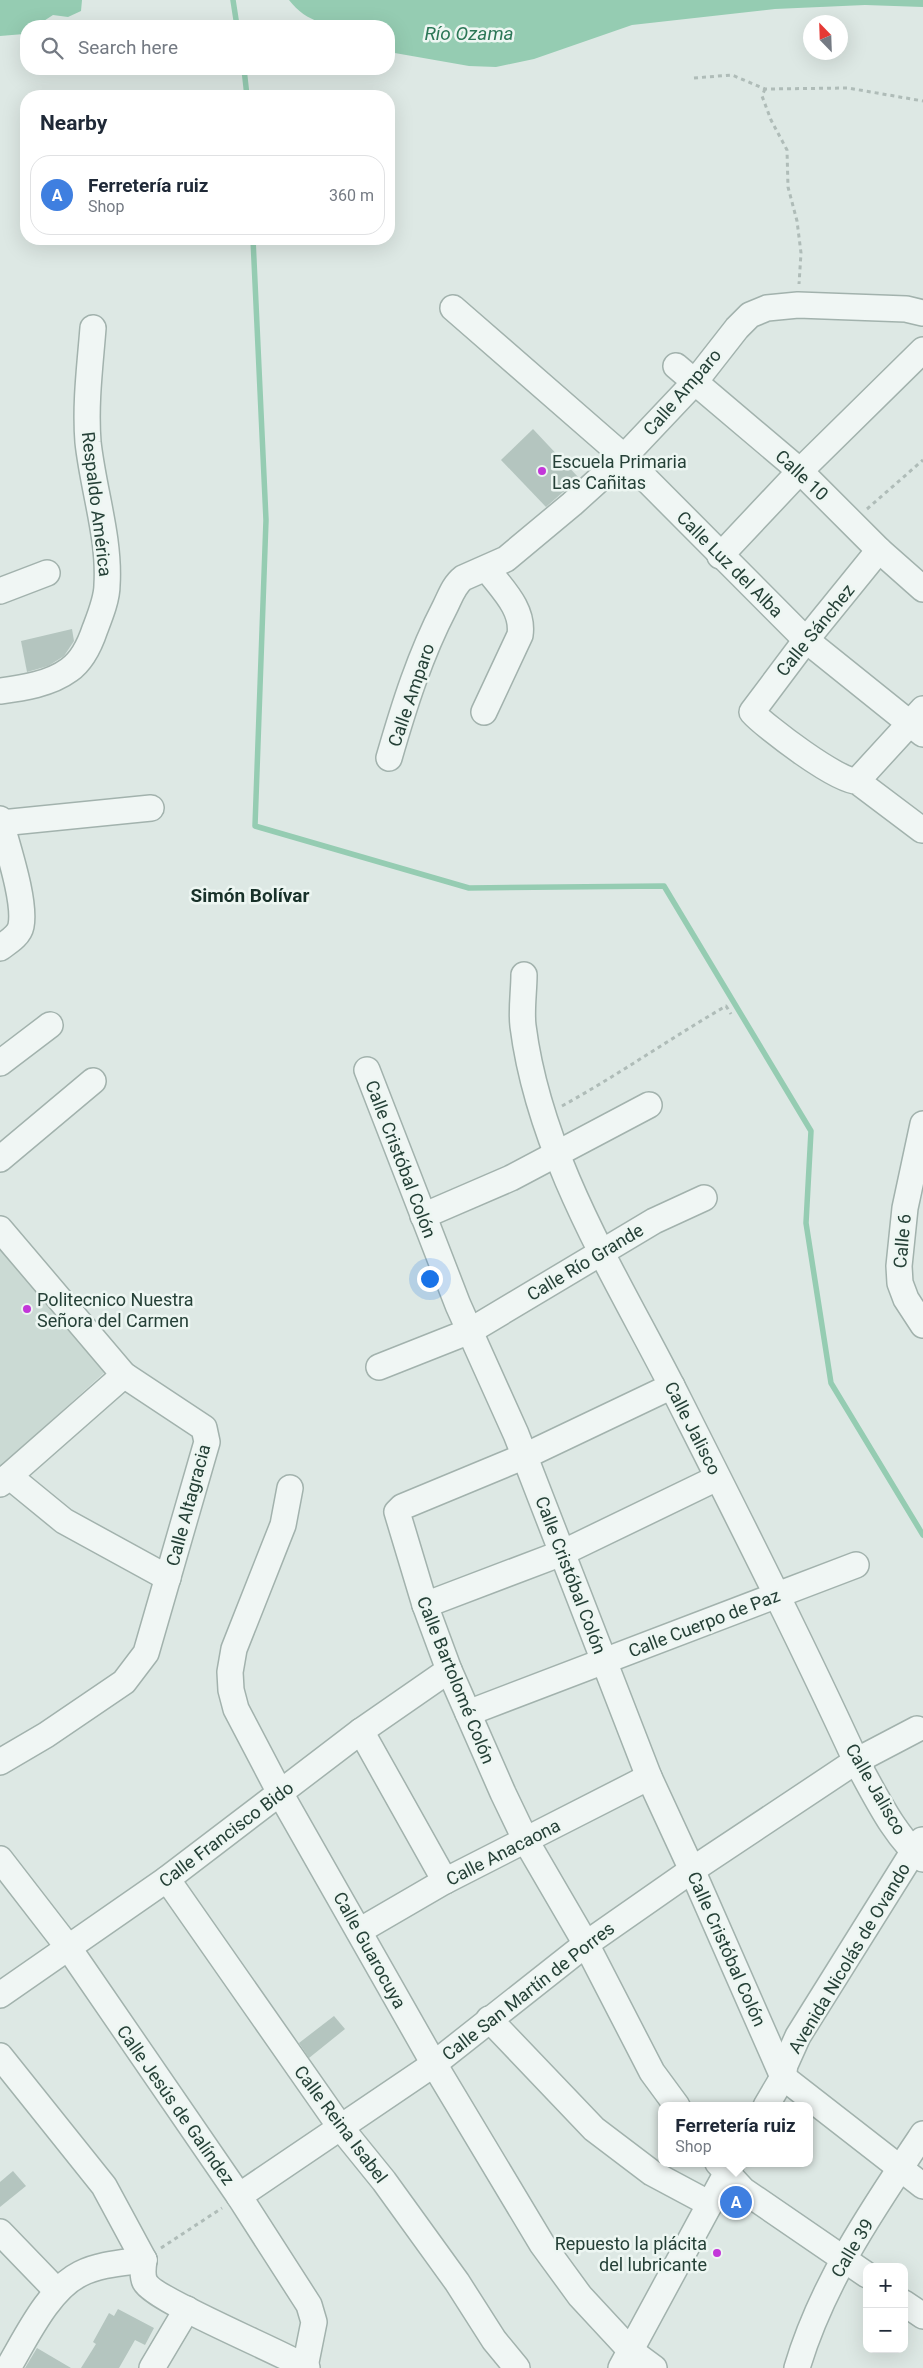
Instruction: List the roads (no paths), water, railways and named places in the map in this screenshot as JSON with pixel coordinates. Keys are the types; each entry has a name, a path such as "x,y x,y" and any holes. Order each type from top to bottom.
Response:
{"street":[{"name":"Calle Amparo","path":"389,758 403,705 439,618 458,582 506,559 527,543 624,457 694,383 737,328 750,315 767,308 798,305 906,308 923,313"},
{"name":"Calle Luz del Alba","path":"452,308 624,457 720,556 806,640 918,722"},
{"name":"Respaldo América","path":"0,691 36,685 68,671 80,660 91,641 108,586 104,544 93,484 86,413 93,328"},
{"path":"720,556 800,471 923,350"},
{"name":"Calle 10","path":"676,366 800,471 879,550 921,584"},
{"name":"Calle Sánchez","path":"857,781 852,781 821,765 760,719 752,710 879,550"},
{"path":"484,712 520,635 522,624 518,612 487,569"},
{"path":"0,591 47,573"},
{"path":"918,722 857,781 921,831"},
{"path":"0,948 15,937 21,927 21,915 17,882 0,821 151,808"},
{"name":"Calle Jalisco","path":"524,975 523,1025 542,1117 556,1153 602,1251 718,1478 856,1761 888,1815 920,1850"},
{"path":"0,1063 50,1025"},
{"name":"Calle Cristóbal Colón","path":"367,1070 423,1216 470,1331 525,1456 648,1776 692,1870 783,2077"},
{"path":"0,1159 93,1081"},
{"path":"423,1216 511,1178 649,1105"},
{"name":"Calle 6","path":"923,1124 914,1208 899,1266 900,1283 915,1299 923,1325"},
{"name":"Calle Río Grande","path":"379,1367 470,1331 654,1221 704,1198"},
{"name":"Calle Altagracia","path":"0,1229 124,1375 204,1428 207,1435 146,1653 124,1682 46,1735 0,1762"},
{"path":"124,1375 4,1480 64,1521 168,1578"},
{"name":"Calle Bartolomé Colón","path":"672,1386 525,1456 402,1507 398,1512 425,1605 450,1670 526,1840 586,1944 652,2072 674,2102"},
{"path":"425,1605 562,1553 718,1478"},
{"name":"Calle Guarocuya","path":"290,1488 284,1525 234,1649 230,1672 231,1690 236,1708 280,1793 434,2064 542,2244 626,2359 654,2368"},
{"name":"Calle Cuerpo de Paz","path":"468,1713 856,1565"},
{"name":"Calle Francisco Bido","path":"0,1995 166,1879 361,1731 450,1670"},
{"name":"Calle San Martín de Porres","path":"239,2196 434,2064 586,1944 692,1870 856,1761 917,1729"},
{"path":"361,1731 445,1881"},
{"name":"Calle Anacaona","path":"360,1931 445,1881 648,1776"},
{"name":"Avenida Nicolás de Ovando","path":"768,2102 783,2077 785,2065 798,2036 920,1850"},
{"name":"Calle Jesús de Galíndez","path":"0,1859 68,1947 239,2196 309,2305 314,2322 299,2366"},
{"name":"Calle Reina Isabel","path":"166,1879 341,2128 395,2197 457,2282 494,2340 517,2368"},
{"path":"489,2019 594,2129 652,2173 710,2204"},
{"path":"0,2056 104,2186 144,2260 143,2274 149,2287 187,2309 299,2366"},
{"path":"783,2077 923,2186"},
{"name":"Calle 39","path":"797,2368 810,2327 844,2260 923,2134"},
{"path":"626,2359 710,2204 725,2167 743,2190 863,2272"},
{"path":"0,2232 56,2290"},
{"path":"6,2367 56,2290 80,2274 102,2266 144,2260"},
{"path":"908,2306 923,2316"},
{"path":"152,2368 187,2309"}],"water":[{"path":"0,0 82,0 81,11 68,17 53,15 45,20 20,20 20,34 0,36"},
{"name":"Río Ozama","path":"289,0 923,0 923,7 865,5 775,9 632,25 534,59 496,67 469,66 395,53 395,20 315,20 299,11"}],"waterway":[{"path":"233,0 236,20"},
{"path":"245,75 246,90"},
{"path":"253,245 266,520 255,826 469,888 664,886 811,1131 806,1223 831,1383 923,1535"}],"place":[{"name":"Escuela Primaria Las Cañitas","path":"542,471"},
{"name":"Politecnico Nuestra Señora del Carmen","path":"27,1309"},
{"name":"Ferretería ruiz","path":"736,2202"},
{"name":"Repuesto la plácita del lubricante","path":"717,2253"}],"district":[{"name":"Simón Bolívar","path":"250,895"}]}
